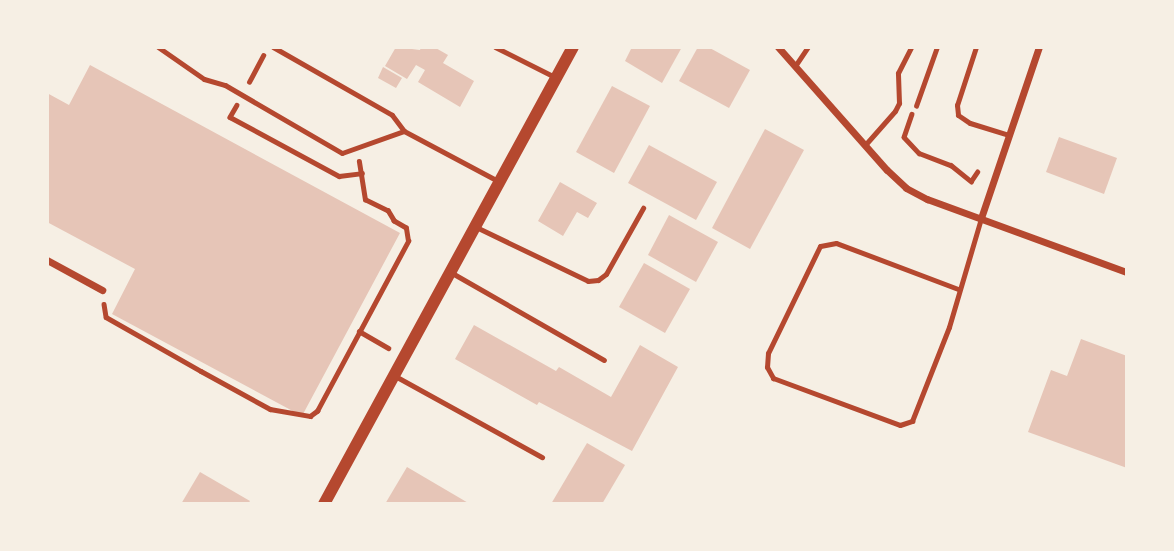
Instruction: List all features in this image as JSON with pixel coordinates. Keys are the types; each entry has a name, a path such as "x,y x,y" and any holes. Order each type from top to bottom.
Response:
{"street":[{"path":"324,504 573,47"},
{"path":"778,47 906,188 1127,272"},
{"path":"981,218 1039,47"},
{"path":"47,260 102,290"}],"lane":[{"path":"158,47 205,79 225,85 342,153 404,131"},
{"path":"273,47 392,115 404,131 500,183"},
{"path":"495,47 557,78"},
{"path":"795,66 808,47"},
{"path":"865,145 899,103 898,73 911,47"},
{"path":"976,47 957,105 958,115 970,123 1009,135"},
{"path":"475,227 588,281 598,280 606,274 643,208"},
{"path":"958,289 836,243 820,246 768,353 767,367 773,378 900,425 912,421 949,327 981,218"},
{"path":"451,272 604,360"},
{"path":"394,376 542,457"}],"path":[{"path":"937,47 904,137 919,153 951,165 971,181 979,168"},
{"path":"106,317 270,409 304,418 317,411 409,234 388,212 365,200 356,150"},
{"path":"359,331 404,356"}],"building":[{"path":"396,47 420,50 421,47 434,47 448,55 443,63 474,81 460,107 418,82 425,70 416,65 407,79 385,66"},
{"path":"632,47 682,47 662,83 625,61"},
{"path":"698,47 708,47 750,70 729,108 679,81"},
{"path":"90,65 400,233 302,416 112,314 135,269 47,222 47,93 69,105"},
{"path":"383,67 402,78 396,88 378,78"},
{"path":"612,86 650,106 614,173 576,152"},
{"path":"765,129 804,150 750,249 712,228"},
{"path":"1059,137 1117,158 1104,194 1046,172"},
{"path":"649,145 717,182 696,220 628,183"},
{"path":"560,182 597,203 588,218 577,212 563,236 538,221"},
{"path":"669,215 718,242 696,282 648,255"},
{"path":"644,263 690,289 665,333 619,307"},
{"path":"474,325 556,371 559,367 611,397 640,345 678,367 632,451 539,402 537,405 455,359"},
{"path":"1081,339 1127,356 1127,468 1028,432 1051,370 1067,376"},
{"path":"587,443 625,465 602,504 551,504"},
{"path":"407,467 470,504 385,504"},
{"path":"200,472 250,501 248,504 181,504"}]}
